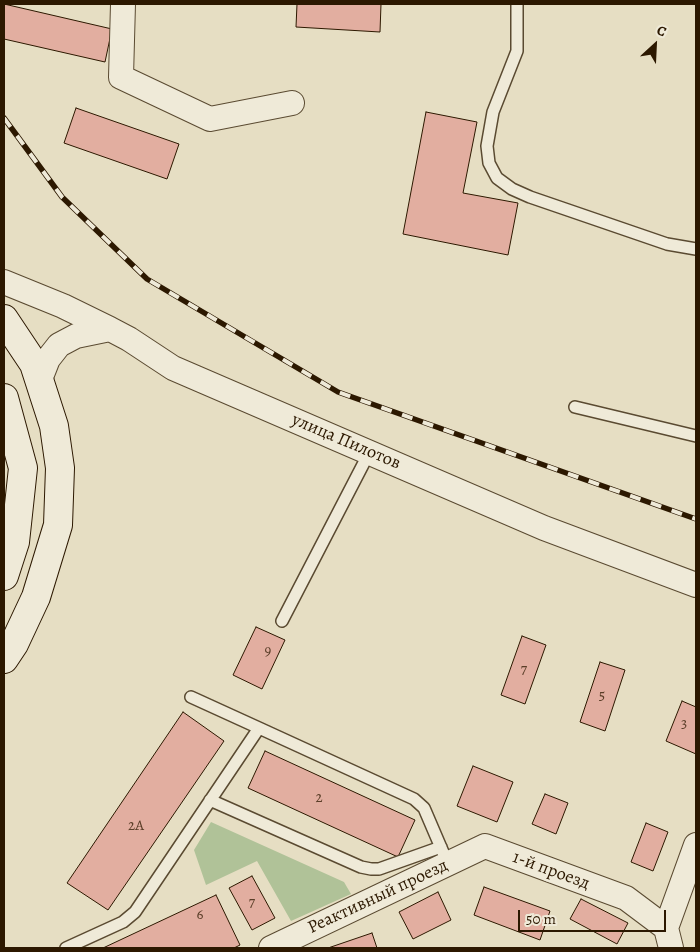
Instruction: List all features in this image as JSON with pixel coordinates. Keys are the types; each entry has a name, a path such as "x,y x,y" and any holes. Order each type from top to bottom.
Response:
{"main road":[{"path":"4,319 34,364 54,426 60,468 58,525 36,597 14,644 4,659"},
{"path":"4,398 22,468 16,542 4,576"}],"street":[{"path":"123,4 121,77 210,119 292,104"},
{"name":"улица Пилотов","path":"4,282 63,306 110,329 173,368 544,528 696,585"},
{"path":"39,382 48,359 59,345 76,336 110,329"},
{"path":"668,938 696,845"},
{"name":"Реактивный проезд","path":"271,948 445,856 486,846"},
{"name":"1-й проезд","path":"486,846 626,898 668,938"}],"lane":[{"path":"517,4 517,51 493,112 487,146 489,163 497,178 512,189 530,197 667,244 696,249"},
{"path":"575,407 696,436"},
{"path":"282,621 369,453"},
{"path":"191,697 414,799 424,808 445,856 379,868 361,867 210,800"},
{"path":"66,948 130,918 259,728"}],"green space":[{"path":"211,822 344,882 351,894 291,921 257,861 206,885 194,850"}],"building":[{"path":"4,4 112,29 105,62 4,39"},
{"path":"297,4 381,4 380,32 296,27"},
{"path":"76,108 179,144 167,179 64,143"},
{"path":"426,112 477,122 463,193 518,203 508,255 403,234"},
{"path":"256,627 285,640 262,689 233,675"},
{"path":"522,636 546,645 525,704 501,695"},
{"path":"600,662 625,670 605,731 580,722"},
{"path":"682,701 696,707 696,754 666,741"},
{"path":"183,712 224,741 108,910 67,883"},
{"path":"265,751 415,820 398,857 248,788"},
{"path":"473,766 513,782 497,822 457,806"},
{"path":"545,794 568,803 556,834 532,824"},
{"path":"646,823 668,832 653,871 631,862"},
{"path":"252,876 275,918 252,930 229,888"},
{"path":"484,887 550,911 540,940 474,915"},
{"path":"438,892 451,920 413,939 399,912"},
{"path":"216,895 240,945 234,948 103,948"},
{"path":"581,899 628,923 617,944 570,919"},
{"path":"372,933 377,948 328,948"}],"railway":[{"path":"4,118 62,197 147,279 338,392 696,519"}]}
